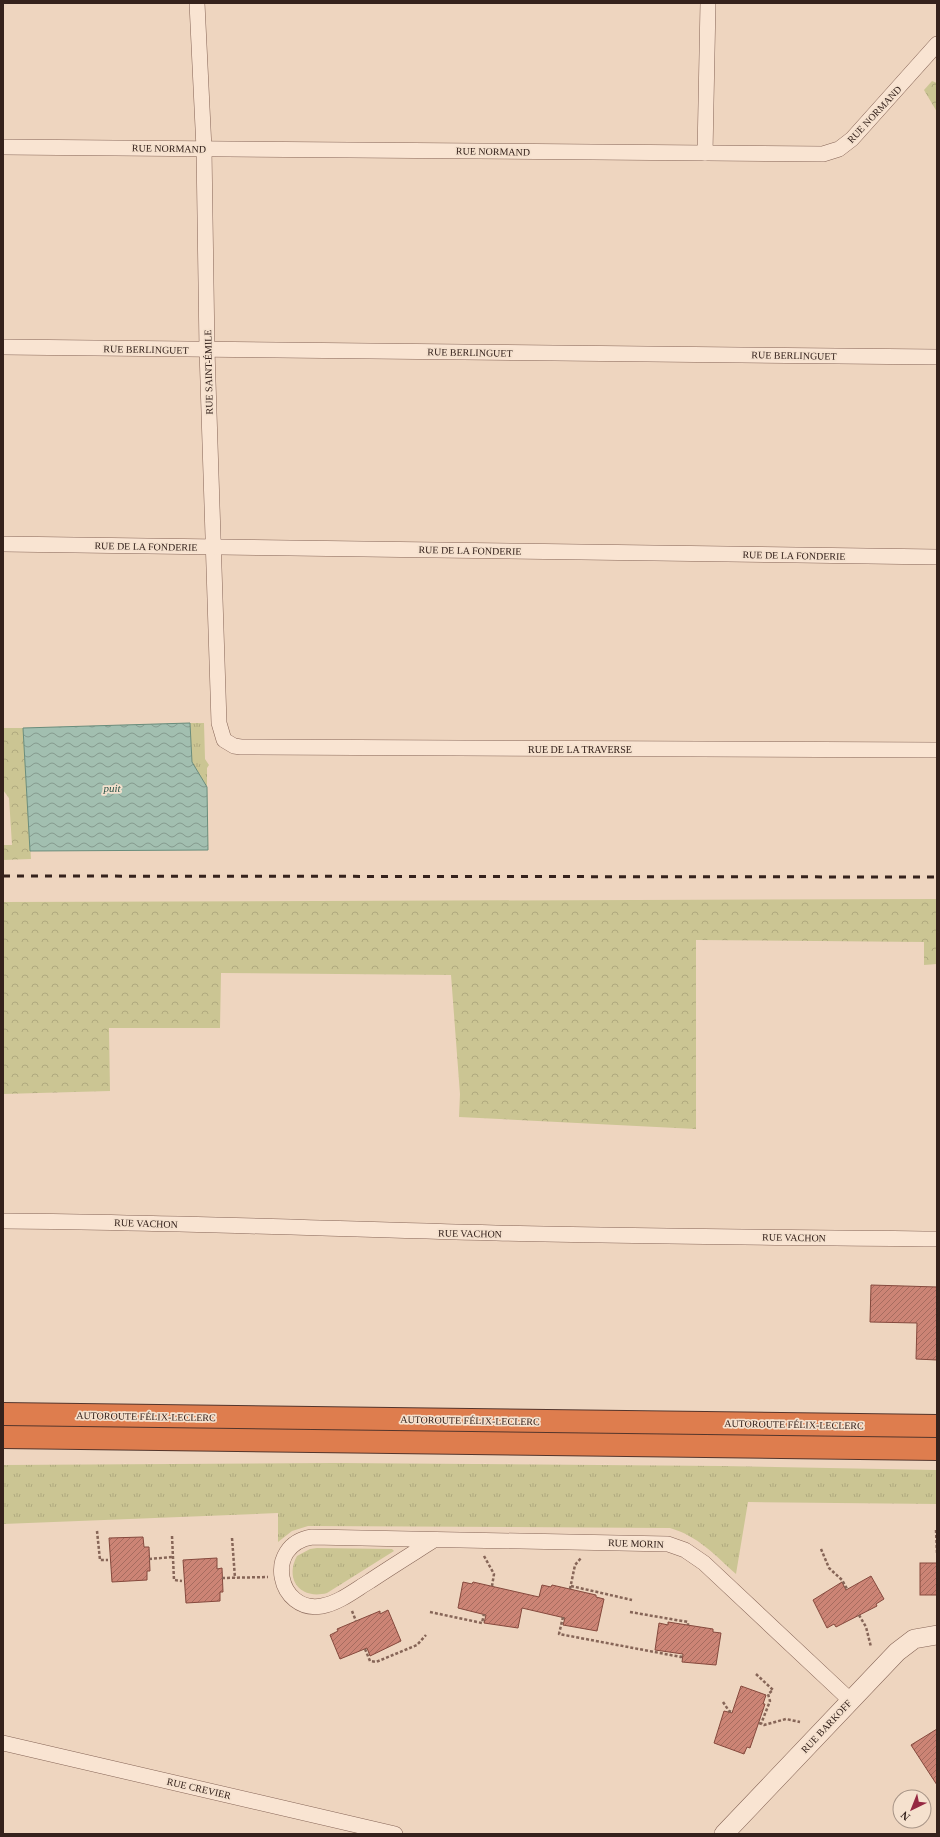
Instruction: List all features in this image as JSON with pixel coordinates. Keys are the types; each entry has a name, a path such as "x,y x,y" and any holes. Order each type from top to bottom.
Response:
{"highway":[{"name":"AUTOROUTE FÉLIX-LECLERC","path":"3,1414 937,1426"},
{"path":"3,1437 937,1449"}],"street":[{"name":"RUE SAINT-ÉMILE","path":"197,3 204,149 207,350 219,723 224,740"},
{"path":"706,153 708,3"},
{"name":"RUE NORMAND","path":"3,147 823,154 839,149 852,139 937,44"},
{"name":"RUE BERLINGUET","path":"3,347 937,357"},
{"name":"RUE DE LA FONDERIE","path":"3,544 937,557"},
{"name":"RUE DE LA TRAVERSE","path":"224,740 234,746 241,747 937,750"},
{"name":"RUE VACHON","path":"3,1221 135,1222 264,1228 500,1233 937,1239"},
{"name":"RUE MORIN","path":"434,1540 350,1593 329,1604 310,1607 300,1603 290,1595 282,1580 281,1569 283,1558 289,1549 302,1539 322,1537 434,1540 655,1542 674,1545 691,1553 704,1563 850,1700"},
{"name":"RUE BARKOFF","path":"724,1834 904,1645 919,1637 937,1635"},
{"name":"RUE CREVIER","path":"3,1742 395,1834"}],"path":[{"path":"936,1530 937,1553"},
{"path":"97,1531 100,1560 108,1560"},
{"path":"172,1536 174,1580 182,1581"},
{"path":"232,1538 235,1578"},
{"path":"821,1549 829,1568 842,1580 847,1589"},
{"path":"483,1554 494,1574 492,1586"},
{"path":"583,1554 575,1565 570,1587 632,1600"},
{"path":"149,1558 172,1557"},
{"path":"222,1578 270,1576"},
{"path":"350,1607 356,1621"},
{"path":"430,1612 482,1623 484,1614"},
{"path":"630,1612 688,1622 688,1625"},
{"path":"859,1615 866,1627 871,1647"},
{"path":"563,1617 559,1634 654,1653 680,1657 681,1654"},
{"path":"366,1649 370,1661 376,1662 417,1645 426,1634"},
{"path":"756,1674 773,1690 768,1694 770,1701 760,1724 764,1725 786,1719 800,1722"},
{"path":"723,1702 729,1711 732,1712"}],"green space":[{"path":"932,81 937,83 937,112 924,90"},
{"path":"190,723 204,723 205,759 209,765 207,768 207,787 192,762"},
{"path":"3,728 23,728 31,859 3,860 3,845 12,845 9,798 3,790"},
{"path":"937,899 937,964 924,965 924,942 696,940 696,1129 459,1117 460,1094 451,975 221,973 220,1028 109,1028 110,1091 3,1094 3,902"},
{"path":"334,1463 721,1466 937,1470 937,1504 748,1502 736,1574 698,1541 680,1531 670,1528 308,1526 292,1531 278,1542 278,1513 3,1524 3,1465"},
{"path":"310,1549 392,1549 394,1551 327,1593 310,1594 297,1586 294,1580 293,1565 297,1556"}],"water":[{"name":"puit","path":"190,723 192,762 207,787 208,850 30,851 23,728"}],"building":[{"path":"871,1285 937,1287 937,1360 916,1359 917,1323 870,1322"},
{"path":"143,1537 144,1547 149,1547 150,1571 147,1571 147,1580 112,1582 109,1538"},
{"path":"217,1558 217,1569 222,1568 223,1592 220,1592 220,1601 186,1603 183,1560"},
{"path":"920,1563 937,1563 937,1595 920,1595"},
{"path":"871,1576 884,1599 876,1604 877,1606 836,1627 834,1624 827,1628 813,1600 842,1582 846,1590"},
{"path":"463,1582 472,1584 473,1582 539,1597 542,1585 551,1587 552,1585 596,1595 596,1597 604,1599 597,1631 563,1625 565,1618 522,1608 518,1628 484,1623 486,1615 458,1608"},
{"path":"388,1610 401,1641 370,1656 367,1648 340,1659 330,1635 338,1631 337,1629 380,1611 380,1614"},
{"path":"668,1622 713,1629 713,1632 721,1633 716,1665 682,1662 683,1654 655,1650 659,1623 668,1625"},
{"path":"741,1686 766,1695 763,1704 765,1704 750,1748 747,1747 744,1754 714,1743 724,1711 732,1713"},
{"path":"937,1729 937,1785 911,1745"}],"railway":[{"path":"3,876 937,877"}]}
